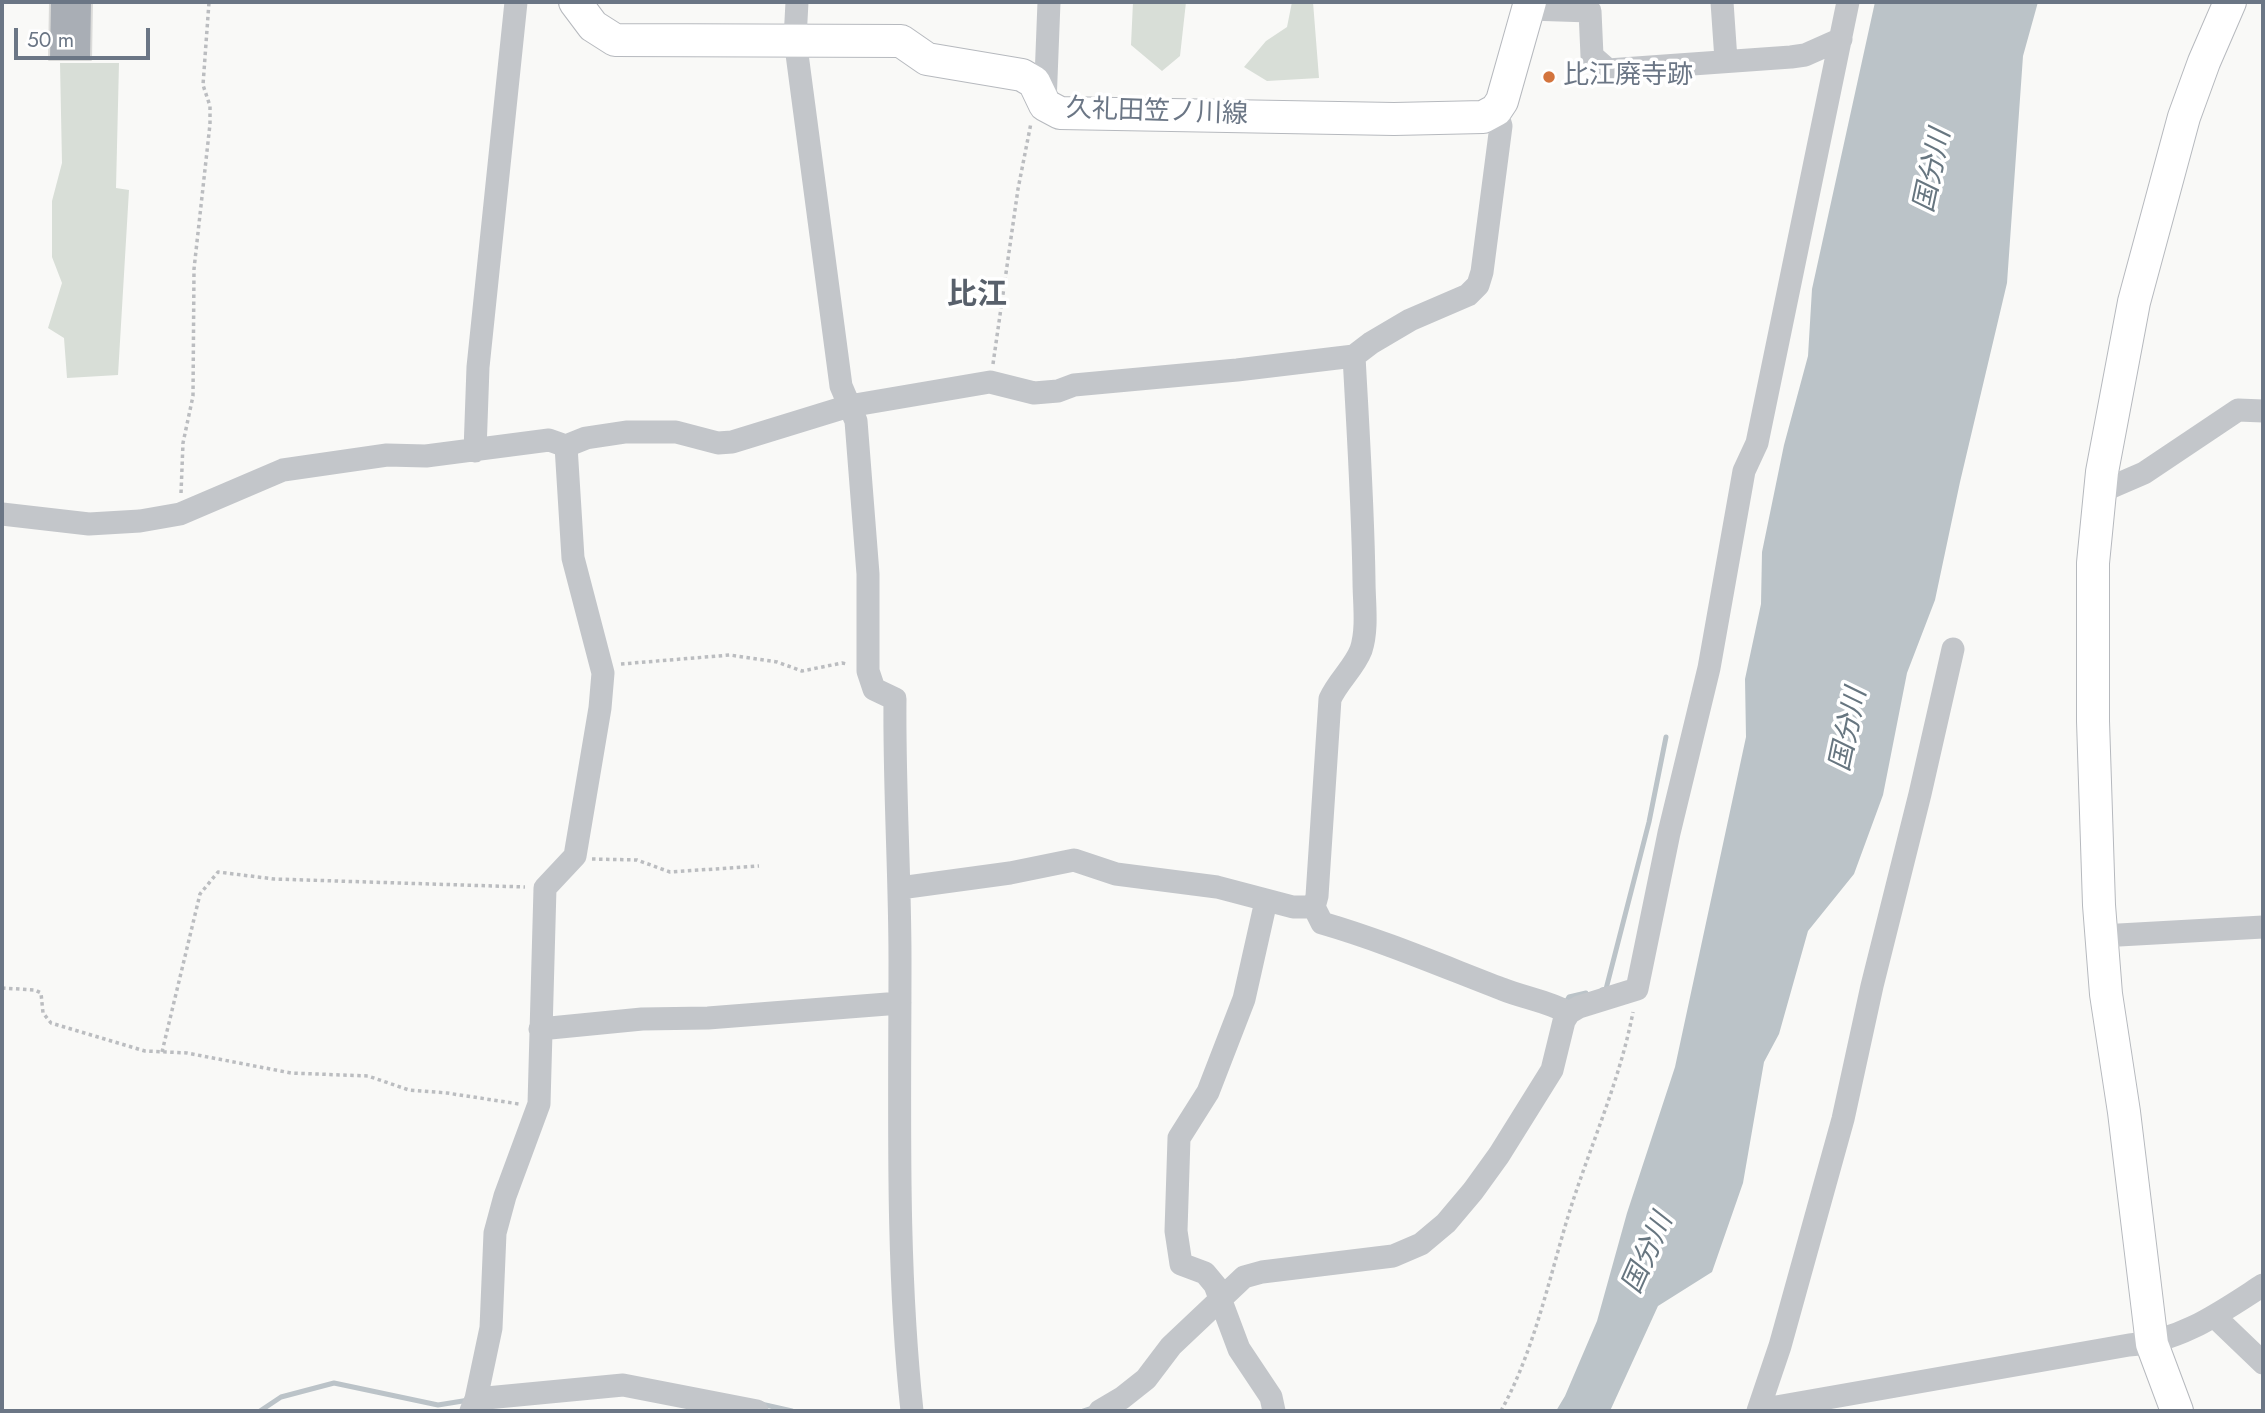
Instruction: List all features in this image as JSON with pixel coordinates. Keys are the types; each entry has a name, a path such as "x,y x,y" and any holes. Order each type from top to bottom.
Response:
{"street":[{"path":"475,451 478,367 516,2"},
{"name":"久礼田笠ノ川線","path":"575,2 593,26 615,40 901,41 927,59 1022,75 1034,82 1045,105 1060,113 1394,119 1483,117 1496,110"},
{"path":"797,2 795,39 841,386 856,421 868,574 867,671 874,688 895,699 905,1349 912,1411"},
{"path":"1045,105 1049,2"},
{"path":"1722,2 1726,60"},
{"path":"1354,356 1363,541 1364,630 1362,648 1356,661 1336,685 1330,699 1317,896 1314,907 1322,923 1564,1010 1637,989 1668,833 1710,668 1744,471 1757,443 1849,2"},
{"path":"2177,1411 2152,1344 2126,1126 2106,994 2092,722 2092,563 2100,492 2134,302 2184,117 2230,2"},
{"path":"2,514 89,524 140,522 180,514 283,470 387,455 426,456 549,440 566,446 586,438 626,432 676,432 718,443 732,442 849,406 990,382 1034,393 1058,391 1074,385 1354,356 1410,320 1468,295 1478,285 1501,126 1496,110 1502,101 1530,5 1590,11 1592,55 1608,70 1791,57 1805,55 1841,39"},
{"path":"2100,492 2144,473 2238,410 2263,411"},
{"path":"566,446 573,558 603,673 600,708 575,856 545,888 539,1104 505,1196 495,1233 491,1328 475,1401 623,1385 757,1411"},
{"path":"1953,649 1875,973 1843,1119 1780,1346 1758,1410 2129,1345 2152,1344 2187,1331 2263,1285"},
{"path":"900,888 1010,873 1074,860 1116,874 1217,887 1293,907 1314,907"},
{"path":"1266,901 1239,1011 1208,1092 1179,1138 1176,1231 1181,1264 1205,1273 1219,1293 1239,1349 1271,1397 1274,1411"},
{"path":"2101,936 2263,927"},
{"path":"540,1029 642,1019 708,1018 900,1003"},
{"path":"1100,1411 1146,1379 1171,1346 1219,1293 1244,1277 1262,1272 1393,1256 1421,1244 1446,1223 1499,1155 1552,1070 1564,1021 1564,1010"},
{"path":"2214,1316 2263,1363"}],"path":[{"path":"180,514 183,443 193,396 194,270 210,124 210,106 203,85 209,2"},
{"path":"990,382 1018,189 1033,116 1045,105"},
{"path":"601,665 730,655 776,662 802,671 842,663 867,671"},
{"path":"573,858 638,860 670,872 759,866"},
{"path":"162,1052 200,894 218,872 274,878 545,888"},
{"path":"2,988 35,990 41,993 43,1013 51,1023 145,1051 187,1053 291,1073 369,1076 409,1090 513,1104 539,1104"},
{"path":"1501,1411 1517,1382 1531,1342 1570,1209 1628,1037 1637,989"}],"shaded area":[{"path":"1133,2 1186,2 1180,56 1162,71 1131,45"},
{"path":"1292,2 1313,2 1319,78 1267,81 1244,67 1266,41 1287,27"},
{"path":"60,63 119,63 116,188 129,190 118,375 67,378 64,338 48,328 62,283 52,257 52,201 62,163"}],"water":[{"name":"国分川","path":"1875,2 2038,2 2023,56 2007,283 1935,600 1907,673 1883,795 1854,874 1808,931 1779,1034 1764,1062 1743,1183 1712,1272 1658,1306 1610,1411 1556,1411 1597,1321 1627,1213 1675,1067 1746,737 1745,679 1761,604 1762,552 1784,445 1808,356 1812,289"}],"building":[{"path":"50,2 92,2 91,60 49,60"}],"waterway":[{"path":"1602,990 1606,989 1649,822 1666,737"},
{"path":"1565,1004 1569,997 1586,993"},
{"path":"260,1411 281,1397 334,1383 438,1405 469,1400"},
{"path":"761,1404 792,1411"},
{"path":"1083,1411 1095,1407"}],"place":[{"name":"比江廃寺跡","path":"1549,77"}],"district":[{"name":"比江","path":"977,297"}]}
